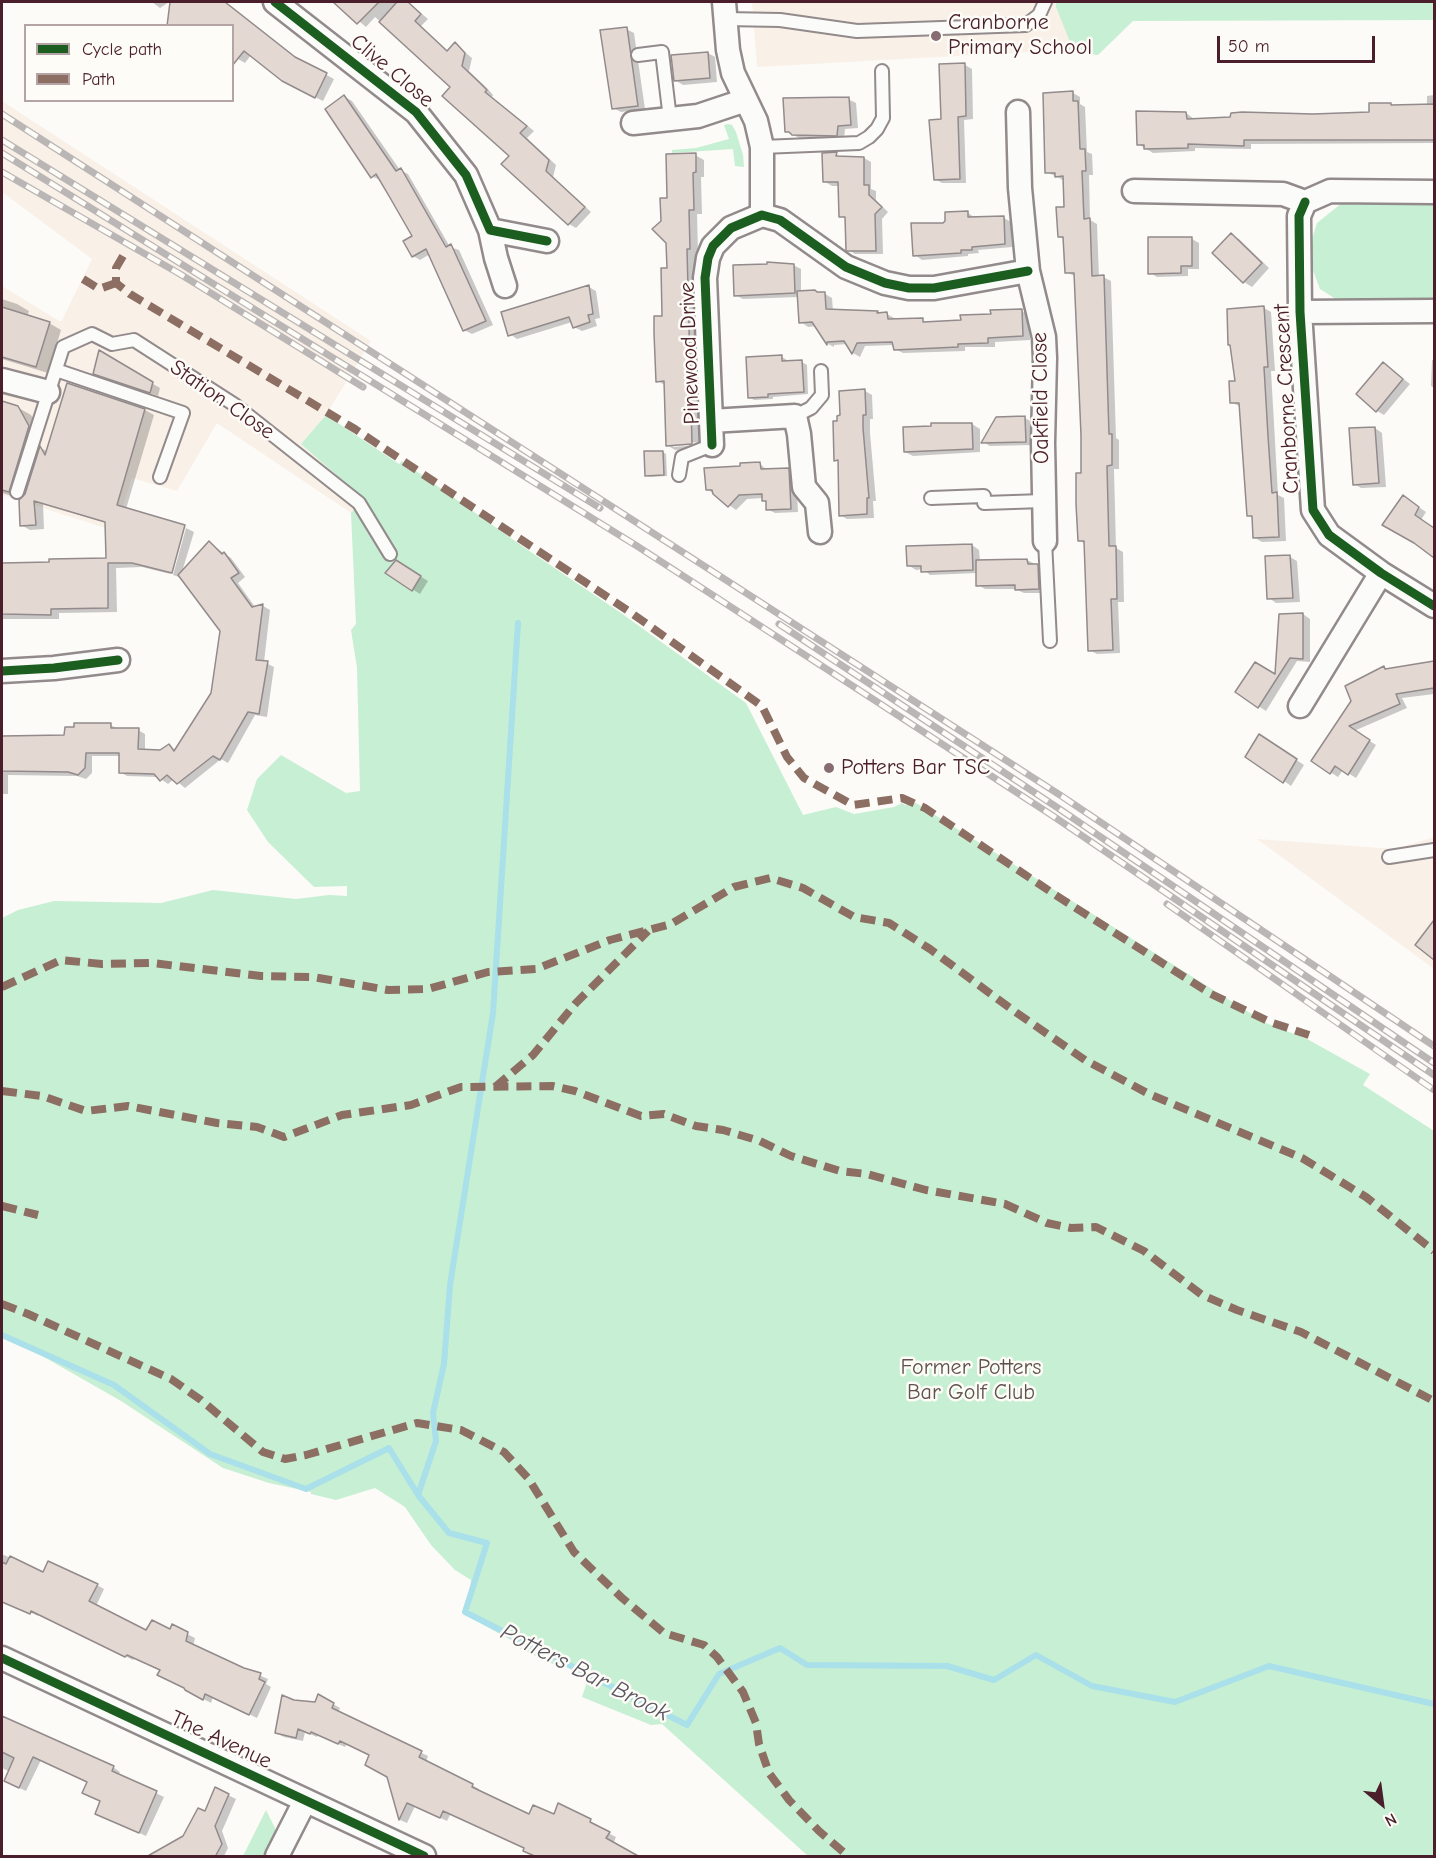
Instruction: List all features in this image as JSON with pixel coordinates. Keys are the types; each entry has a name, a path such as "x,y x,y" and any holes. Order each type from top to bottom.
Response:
{"street":[{"name":"Clive Close","path":"275,2 416,112 466,175 490,230 505,286"},
{"path":"724,10 733,73 756,121 762,147 762,215 780,220 846,267 885,283 909,288 934,288 1028,271"},
{"path":"633,123 698,116 746,100"},
{"name":"Oakfield Close","path":"1018,112 1020,188 1028,271 1044,337 1043,501 1045,541"},
{"path":"1134,191 1283,194 1305,202 1330,191 1434,192"},
{"name":"Cranborne Crescent","path":"1305,202 1299,216 1300,312 1313,510 1329,535 1381,573 1434,606"},
{"name":"Pinewood Drive","path":"712,445 705,278 708,258 713,246 730,228 762,215"},
{"path":"490,230 547,241"},
{"name":"Cranborne Crescent","path":"1300,312 1434,311"},
{"path":"2,380 48,393"},
{"path":"795,416 804,487 817,503 820,532"},
{"name":"Pinewood Drive","path":"711,421 795,416"},
{"path":"1300,706 1381,573"},
{"path":"2,671 54,668 118,660"},
{"name":"The Avenue","path":"2,1658 424,1857"},
{"path":"277,1857 305,1801"}],"lane":[{"path":"724,10 857,32 1026,25 1039,15 1045,2"},
{"path":"638,55 662,52 670,119"},
{"path":"762,147 859,143 869,137 883,118 882,71"},
{"name":"Station Close","path":"17,492 63,347 93,334 112,344 134,339 235,405 359,502 390,554"},
{"path":"56,370 183,414 160,477"},
{"path":"795,416 811,408 822,395 821,371"},
{"path":"679,475 682,458 712,445"},
{"path":"931,498 984,496 984,503 1043,501"},
{"path":"1045,541 1050,642"},
{"path":"1389,857 1434,850"}],"shaded area":[{"name":"Cranborne Primary School","path":"752,2 1131,2 1098,55 1065,50 757,67"},
{"path":"2,101 371,341 326,415 301,444 365,499 351,513 217,423 177,491 132,478 115,531 2,495 2,286 61,322 92,259 2,192"},
{"path":"1434,837 1434,969 1257,839 1395,849"}],"green space":[{"path":"1056,2 1434,2 1434,20 1133,21 1098,55 1065,50 1070,42"},
{"path":"724,125 732,125 736,132 744,167 735,166 733,149 672,153 672,150 696,148 729,139"},
{"path":"1342,203 1434,204 1434,305 1342,303 1320,289 1307,255 1317,223"},
{"name":"Former Potters Bar Golf Club","path":"326,415 399,464 402,461 746,703 803,815 836,807 854,814 894,807 902,803 905,805 916,803 1266,1023 1307,1039 1370,1074 1363,1085 1434,1131 1434,1856 808,1856 662,1724 651,1725 582,1697 591,1670 553,1664 521,1649 511,1640 473,1619 468,1608 471,1580 455,1570 431,1545 405,1507 375,1488 336,1500 269,1483 223,1468 121,1401 2,1333 2,918 18,910 54,901 161,903 213,890 296,899 329,895 347,896 347,886 314,887 268,842 247,810 257,779 281,755 346,793 360,791 357,668 351,630 356,624 351,513 364,499 301,444"},
{"path":"266,1810 275,1828 276,1836 265,1856 243,1856"}],"building":[{"path":"170,2 225,2 295,57 327,73 315,98 282,81 244,51 234,64 234,24 167,24"},
{"path":"333,2 379,2 357,24"},
{"path":"397,2 408,2 421,14 415,21 447,51 455,42 465,53 462,66 487,90 485,92 527,126 520,133 549,160 546,171 585,207 568,225 501,164 509,156 442,96 450,87 379,22"},
{"path":"627,27 638,106 612,109 600,30"},
{"path":"708,52 710,78 674,81 671,55"},
{"path":"965,63 966,116 958,117 960,179 934,180 929,120 941,119 939,64"},
{"path":"1073,91 1073,101 1078,101 1080,149 1085,149 1086,171 1082,171 1084,219 1090,218 1092,276 1104,275 1109,434 1112,434 1112,465 1107,466 1109,546 1116,546 1117,599 1111,599 1113,650 1088,651 1084,541 1078,541 1076,504 1076,473 1081,473 1081,435 1074,273 1065,273 1063,237 1058,237 1056,207 1064,207 1063,176 1055,177 1055,173 1045,173 1043,93"},
{"path":"344,95 396,171 401,168 446,247 451,244 486,321 463,331 426,249 412,257 403,241 412,236 389,196 376,174 371,178 325,109"},
{"path":"849,97 851,125 838,126 837,136 792,135 785,132 783,98"},
{"path":"1369,103 1434,104 1434,140 1244,140 1244,146 1188,144 1188,148 1144,149 1144,145 1137,145 1136,111 1186,112 1187,119 1230,117 1231,113 1242,112 1313,114 1369,112"},
{"path":"837,152 836,156 864,157 864,185 869,185 869,195 882,207 875,214 876,251 846,251 845,217 839,217 838,182 823,182 822,153"},
{"path":"696,153 696,172 693,173 694,210 689,210 690,249 687,249 692,444 666,446 664,381 656,382 654,316 662,316 661,268 667,268 666,243 652,229 661,221 660,198 667,198 666,154"},
{"path":"968,211 968,217 1004,216 1005,244 972,247 972,250 961,250 961,253 913,256 911,223 943,223 945,212"},
{"path":"1231,233 1262,263 1243,283 1212,253"},
{"path":"1148,237 1192,237 1192,266 1181,266 1181,273 1148,274"},
{"path":"767,262 794,264 795,293 734,296 733,265 767,264"},
{"path":"589,285 593,314 588,315 590,322 573,328 569,317 508,336 501,312"},
{"path":"797,291 825,292 826,309 887,312 888,319 923,318 923,322 961,320 960,315 991,314 990,310 1022,309 1023,336 988,338 988,343 958,344 958,347 894,350 892,342 857,343 852,354 844,341 827,342 827,345 812,322 799,323"},
{"path":"1264,306 1268,367 1264,367 1268,436 1272,493 1277,492 1279,537 1253,538 1252,516 1247,516 1239,403 1230,403 1229,381 1235,381 1230,345 1228,345 1227,309"},
{"path":"2,307 50,322 36,367 2,357"},
{"path":"99,350 153,382 150,393 93,374"},
{"path":"782,355 782,361 802,360 804,392 768,394 768,397 748,398 746,357"},
{"path":"1383,362 1403,379 1376,412 1356,394"},
{"path":"67,383 145,409 117,505 185,525 172,573 132,563 108,563 108,608 51,609 51,615 2,614 2,563 106,558 105,522 34,501 36,525 20,526 19,500 25,494 40,446 45,455"},
{"path":"865,389 866,415 863,415 863,428 869,498 867,498 867,514 839,516 838,460 834,461 833,421 837,421 837,416 840,415 839,391"},
{"path":"2,401 18,406 29,426 9,492 2,490"},
{"path":"1025,416 1026,442 981,443 996,417"},
{"path":"931,423 972,423 973,449 904,452 903,427 931,426"},
{"path":"1375,427 1379,483 1353,485 1349,428"},
{"path":"644,451 663,451 664,475 645,476"},
{"path":"760,462 761,469 789,468 791,509 766,510 766,501 762,501 762,494 739,495 728,507 713,494 712,490 706,490 704,468 740,466 740,463"},
{"path":"1403,495 1419,507 1415,515 1434,528 1434,558 1414,543 1382,525"},
{"path":"209,541 222,554 224,552 239,573 231,578 252,607 263,604 256,660 268,661 259,714 248,712 220,760 213,756 177,784 167,775 160,781 154,774 119,773 119,753 86,753 85,768 78,775 68,772 2,771 2,736 64,735 65,727 74,727 74,723 111,723 111,728 139,728 138,749 160,750 169,744 174,751 211,693 220,631 178,575"},
{"path":"972,544 973,570 921,572 921,566 907,566 906,546"},
{"path":"1290,555 1293,598 1267,599 1265,556"},
{"path":"1027,559 1028,564 1038,564 1039,589 1015,590 1015,585 976,586 976,560"},
{"path":"396,560 421,576 412,591 385,573"},
{"path":"1303,613 1303,659 1290,658 1258,708 1235,692 1255,662 1275,674 1279,614"},
{"path":"1434,661 1434,688 1396,694 1400,704 1349,726 1370,740 1348,775 1335,766 1330,774 1311,761 1351,701 1345,686 1384,666 1385,669"},
{"path":"1259,734 1297,759 1283,783 1245,757"},
{"path":"1434,920 1434,960 1415,945"},
{"path":"10,1556 43,1572 48,1561 98,1584 89,1601 146,1630 152,1620 170,1629 172,1624 188,1632 186,1641 244,1668 261,1673 259,1679 265,1682 249,1715 205,1694 203,1700 157,1675 160,1670 127,1655 125,1657 31,1611 30,1614 2,1602 2,1562 6,1564"},
{"path":"318,1694 334,1703 332,1708 422,1751 419,1757 473,1784 472,1787 529,1814 533,1805 554,1814 558,1803 591,1819 590,1822 610,1832 606,1838 640,1857 537,1857 523,1851 524,1848 443,1811 440,1818 407,1803 399,1820 387,1777 365,1765 369,1755 340,1741 338,1744 311,1732 310,1734 298,1729 296,1738 275,1733 282,1695 294,1700 315,1702"},
{"path":"2,1716 114,1766 112,1771 157,1791 139,1833 95,1814 100,1801 82,1793 87,1782 33,1757 19,1788 4,1781 14,1758 2,1752"},
{"path":"215,1787 229,1794 215,1826 222,1844 215,1857 146,1857 183,1836 198,1808 205,1811"}],"waterway":[{"path":"418,1495 436,1441 433,1413 444,1364 450,1285 493,1013 518,623"},
{"name":"Potters Bar Brook","path":"2,1335 114,1385 210,1454 306,1489 389,1448 418,1495 449,1533 487,1543 465,1612 687,1725 719,1674 780,1648 807,1665 947,1666 994,1680 1036,1655 1092,1686 1175,1702 1269,1666 1434,1704"}],"railway":[{"path":"2,114 1063,797 1434,1046"},
{"path":"2,140 600,508"},
{"path":"2,153 637,546 1053,816 1434,1075"},
{"path":"2,172 180,274 363,387"},
{"path":"779,624 1058,808 1434,1063"},
{"path":"1167,904 1434,1090"}],"marked path":[{"path":"123,256 116,268 116,283 130,294 355,429 630,612 762,706 787,757 804,778 853,805 902,798 925,808 1057,896 1211,994 1270,1022 1309,1035"},
{"path":"83,279 99,289 116,283"},
{"path":"2,987 61,960 102,964 152,963 261,976 313,977 388,990 428,989 488,972 536,969 610,940 671,924 734,887 770,878 803,888 854,917 889,923 930,949 1085,1060 1149,1094 1302,1158 1366,1197 1434,1251"},
{"path":"495,1087 533,1055 576,1003 648,931"},
{"path":"2,1091 42,1096 86,1111 128,1106 217,1123 257,1127 284,1137 342,1115 411,1105 461,1087 552,1086 575,1091 641,1116 664,1114 696,1126 723,1130 760,1141 791,1156 840,1171 867,1174 926,1190 1005,1204 1047,1223 1071,1228 1096,1227 1144,1251 1202,1295 1301,1332 1434,1401"},
{"path":"2,1206 38,1215"},
{"path":"2,1304 171,1379 201,1400 263,1452 285,1459 417,1423 461,1430 504,1452 528,1478 574,1552 621,1597 664,1633 704,1645 717,1657 743,1692 756,1723 759,1744 769,1773 789,1800 819,1831 848,1856"}],"cycle path":[{"path":"275,2 416,112 466,175 490,230 547,241"},
{"path":"1305,202 1299,216 1300,312 1313,510 1329,535 1381,573 1434,606"},
{"path":"712,445 705,278 708,258 713,246 731,228 762,215 780,220 846,267 885,283 909,288 934,288 1028,271"},
{"path":"2,671 54,668 118,660"},
{"path":"2,1658 424,1856"}],"place":[{"name":"Cranborne Primary School","path":"936,36"},
{"name":"Potters Bar TSC","path":"829,768"}]}
